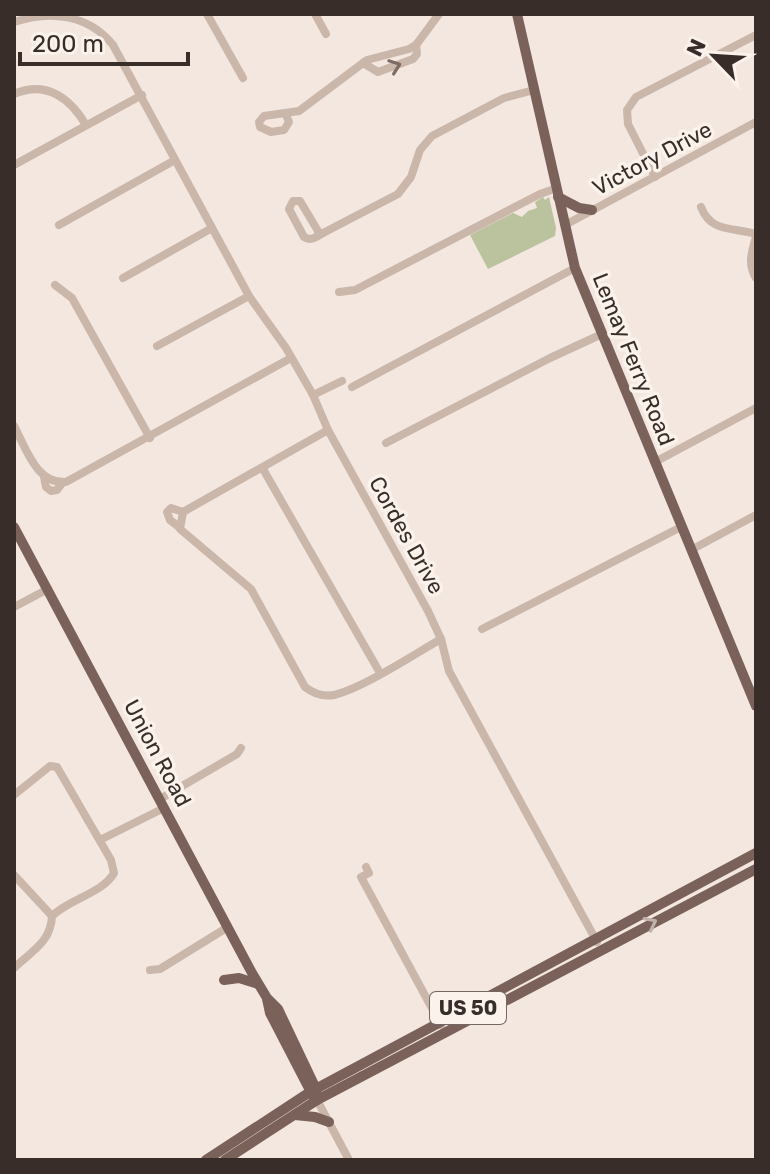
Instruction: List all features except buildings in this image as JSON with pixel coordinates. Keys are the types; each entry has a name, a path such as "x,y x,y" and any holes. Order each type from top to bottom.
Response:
{"main road":[{"name":"Lemay Ferry Road","path":"517,14 575,268 756,706"},
{"path":"558,192 579,208 592,210"},
{"name":"Union Road","path":"14,527 267,998 270,1013 315,1094"},
{"name":"US 50","path":"211,1158 293,1103 599,944 756,853"},
{"name":"US 50","path":"599,944 756,869"},
{"path":"224,980 239,978 258,984"},
{"name":"US 50","path":"225,1160 293,1115 340,1076 443,1027"},
{"path":"293,1103 303,1071 320,1076 340,1076"},
{"path":"293,1115 306,1115 329,1122"}],"street":[{"path":"207,14 243,78"},
{"path":"315,14 326,34"},
{"path":"286,115 309,105 363,63 416,45 439,14"},
{"path":"14,22 37,16 72,15"},
{"name":"Cordes Drive","path":"72,15 107,37 142,95 249,296 313,395 328,430 441,639 449,671 599,944"},
{"path":"655,177 628,124 627,110 636,97 756,35"},
{"path":"363,63 378,72 413,59 417,54 416,45"},
{"path":"14,94 34,89 58,93 75,108 86,125"},
{"path":"318,236 300,201 293,201 289,209 304,237 309,240 318,236 398,194 408,183 420,150 432,136 504,98 534,90"},
{"path":"14,165 142,95"},
{"name":"Victory Drive","path":"565,225 756,122"},
{"path":"59,225 175,160"},
{"path":"339,292 355,290 558,192"},
{"path":"701,207 711,224 756,235 750,258 756,278"},
{"path":"123,278 132,276 212,228"},
{"path":"352,387 575,268"},
{"path":"55,285 72,298 150,438"},
{"path":"157,346 249,296"},
{"path":"386,443 602,334"},
{"path":"14,426 44,477 63,482 150,438 291,358"},
{"path":"313,395 342,381"},
{"path":"655,462 756,408"},
{"path":"328,430 180,519 251,589 305,687 317,694 333,695 441,639"},
{"path":"263,469 380,673"},
{"path":"691,550 756,515"},
{"path":"482,629 681,527"},
{"path":"14,607 48,589"},
{"path":"100,840 162,804 237,754 241,748"},
{"path":"14,795 44,769 57,767 100,840 114,873 109,881 52,916 47,938 14,968"},
{"path":"366,867 369,873 361,877 443,1027"},
{"path":"14,875 52,916"},
{"path":"150,970 160,969 228,927"},
{"name":"Union Road","path":"315,1094 349,1160"}],"green space":[{"path":"543,197 545,200 549,197 555,236 488,269 470,235 513,213 522,217 537,208 535,202"}]}
